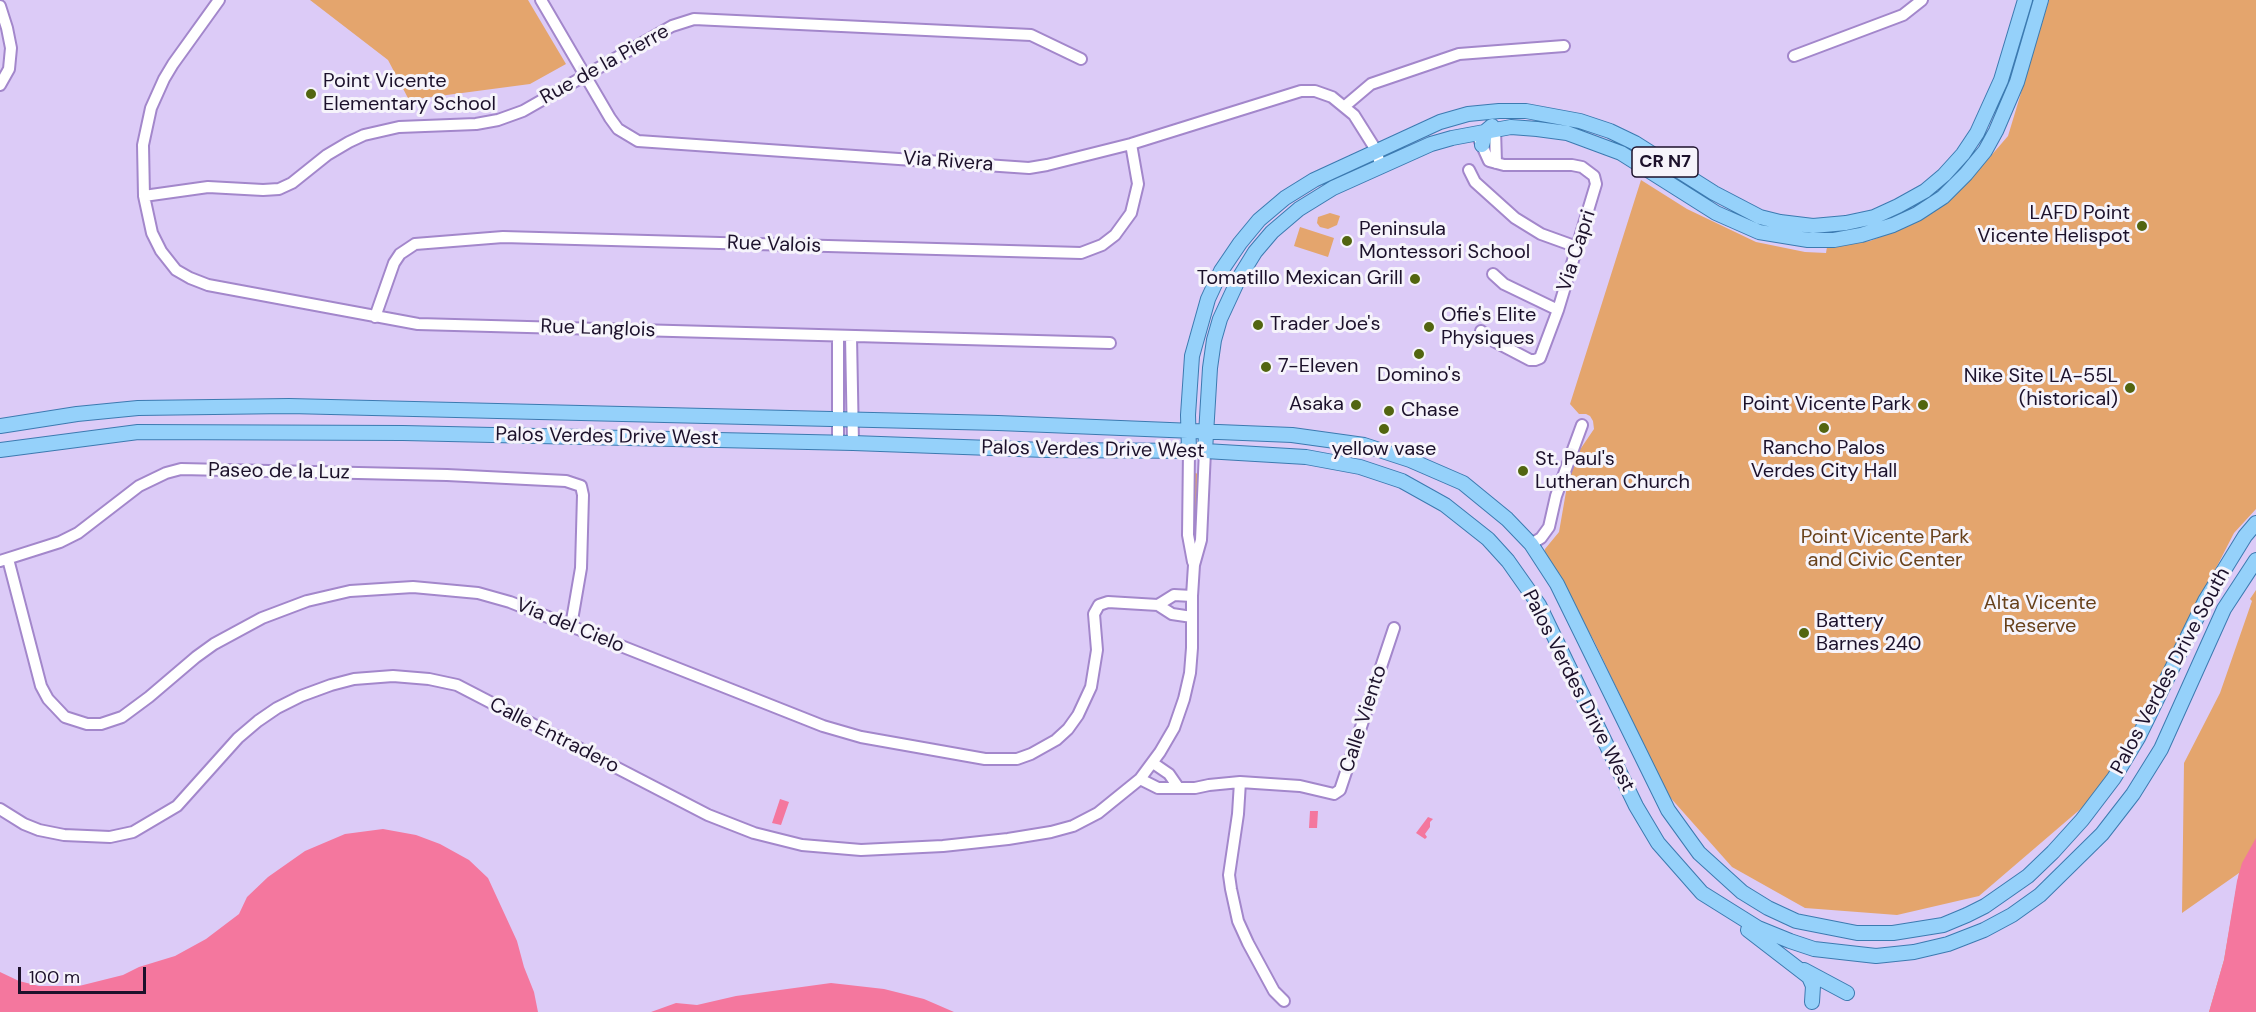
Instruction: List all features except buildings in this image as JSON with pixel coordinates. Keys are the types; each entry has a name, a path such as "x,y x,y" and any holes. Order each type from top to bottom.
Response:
{"main road":[{"name":"CR N7","path":"1189,451 1192,356 1208,299 1221,271 1240,243 1259,220 1295,191 1376,150 1440,122 1468,114 1526,111 1580,121 1610,131 1635,143 1714,193 1760,217 1813,226 1846,223 1874,217 1925,191 1944,175 1968,147 1977,133 2001,80 2025,0"},
{"name":"CR N7","path":"1205,451 1210,368 1220,319 1239,278 1272,232 1299,209 1333,188 1431,144 1511,127 1537,129 1567,133 1621,153 1716,213 1759,232 1782,238 1808,240 1834,240 1860,235 1893,225 1917,214 1943,197 1985,151 2017,82 2041,0"},
{"path":"1485,134 1507,114 1526,111"},
{"path":"1259,248 1257,241 1260,233 1290,203 1295,191"},
{"name":"Palos Verdes Drive West","path":"0,426 77,414 138,408 289,406 837,417 1205,430 1292,435 1364,445 1410,460 1463,483 1507,519 1531,544 1557,584 1668,810 1699,853 1742,892 1796,921 1857,933 1893,933 1943,925"},
{"path":"138,408 138,432"},
{"name":"Palos Verdes Drive West","path":"0,450 138,432 415,433 1046,450 1205,451 1306,457 1360,466 1402,481 1426,493 1466,520 1508,561 1539,605 1636,806 1678,867 1702,892 1758,928 1814,949 1876,956 1914,952 1948,944"},
{"name":"Palos Verdes Drive South","path":"1943,925 1985,906 2028,876 2082,820 2114,778 2138,738 2205,601 2245,536 2256,524"},
{"name":"Palos Verdes Drive South","path":"1948,944 1984,930 2012,915 2040,895 2102,834 2133,794 2161,749 2224,609 2256,560"},
{"path":"1702,892 1809,977 1813,986 1812,1002"},
{"path":"1948,944 1946,935 1950,930 1985,906"},
{"path":"1797,966 1847,993"}],"street":[{"name":"Rue Langlois","path":"219,0 173,64 151,108 143,146 144,196 152,233 161,251 176,270 189,278 208,285 418,324 441,326 1110,343"},
{"name":"Via Rivera","path":"541,0 618,129 638,141 1029,168 1131,144 1301,91 1315,92 1345,106 1361,123 1376,150 1382,167"},
{"path":"1794,56 1903,15 1922,0"},
{"path":"0,6 8,28 11,48 9,69 0,86"},
{"name":"Rue de la Pierre","path":"144,196 208,187 279,189 292,183 327,155 364,135 399,127 476,124 498,120 523,111 672,26 694,20 1031,35 1081,59"},
{"path":"1345,106 1371,84 1459,54 1564,46"},
{"path":"1485,134 1485,156 1489,161 1496,163"},
{"path":"1485,134 1496,163"},
{"name":"Rue Valois","path":"375,316 394,263 400,254 416,244 425,243 503,237 1081,253 1102,245 1115,235 1131,213 1138,184 1131,144"},
{"name":"Via Capri","path":"1480,332 1535,360 1540,358 1558,310 1596,184 1594,176 1582,167 1496,163"},
{"path":"1469,170 1475,182 1515,219 1541,234 1577,247"},
{"path":"1493,274 1504,284 1558,310"},
{"path":"837,336 838,443"},
{"path":"852,336 853,443"},
{"path":"1531,544 1541,538 1550,527 1556,496 1582,425"},
{"path":"1189,451 1188,535 1194,565"},
{"path":"1194,565 1201,540 1205,451"},
{"name":"Paseo de la Luz","path":"4,560 60,542 78,533 139,486 166,473 181,470 457,475 566,481 581,486 583,495 581,568 571,626"},
{"name":"Via del Cielo","path":"4,560 41,686 56,709 65,717 87,724 101,724 122,717 214,644 262,618 307,601 350,591 413,587 478,593 510,602 823,726 861,737 999,760 1017,759 1056,740 1078,715 1091,687 1097,650 1094,614 1098,605 1108,602 1158,605 1172,614 1192,617"},
{"name":"Calle Entradero","path":"0,809 24,824 39,830 64,835 110,837 133,832 177,806 238,738 277,708 331,685 354,679 393,676 429,679 457,685 708,815 754,832 802,845 861,850 1008,839 1051,832 1073,826 1098,813 1140,779 1153,763 1174,728 1190,673 1194,565"},
{"name":"Via del Cielo","path":"1158,605 1174,595 1192,596"},
{"name":"Calle Viento","path":"1140,779 1158,788 1178,786 1196,788 1240,782 1300,786 1334,794 1340,790 1394,628"},
{"path":"1153,763 1169,774 1178,786"},
{"path":"1240,782 1229,875 1231,890 1238,921 1248,943 1274,991 1284,1001"}],"green space":[{"path":"310,0 528,0 566,64 530,84 409,100 388,60"},
{"name":"Alta Vicente Reserve","path":"2049,0 2256,0 2256,509 2234,533 2114,767 2084,806 1979,896 1897,915 1805,908 1732,867 1668,795 1594,641 1544,553 1559,532 1567,486 1577,454 1594,429 1590,416 1579,414 1570,404 1641,180 1687,209 1756,242 1805,252 1826,253 1827,247 1870,241 1905,227 1939,207 1970,180 2008,136"},
{"path":"1330,213 1340,216 1337,225 1328,229 1320,227 1317,223 1318,217"},
{"path":"1300,227 1334,238 1328,257 1294,246"},
{"path":"1193,472 1198,474 1197,526 1195,549 1193,550"},
{"path":"2256,590 2256,1012 2209,1012 2224,960 2239,873 2182,913 2184,763 2220,693 2252,601 2250,599"}],"shaded area":[{"path":"780,799 789,802 781,825 772,823"},
{"path":"1310,811 1318,811 1317,828 1309,828"},
{"path":"1428,817 1433,819 1425,834 1427,837 1425,839 1416,833"},
{"path":"383,829 416,835 440,844 469,860 488,878 517,941 534,992 538,1012 0,1012 0,972 19,981 39,986 79,986 123,975 139,967 175,956 206,939 239,914 247,897 268,877 305,851 345,834"},
{"path":"2256,838 2256,1012 2209,1012 2224,960 2237,881 2242,863"},
{"path":"831,983 884,989 924,999 954,1012 651,1012 676,1003 697,1005 736,996"}],"place":[{"name":"Point Vicente Elementary School","path":"311,94"},
{"name":"LAFD Point Vicente Helispot","path":"2142,226"},
{"name":"Peninsula Montessori School","path":"1347,241"},
{"name":"Tomatillo Mexican Grill","path":"1415,279"},
{"name":"Trader Joe's","path":"1258,325"},
{"name":"Ofie's Elite Physiques","path":"1429,327"},
{"name":"Domino's","path":"1419,354"},
{"name":"7-Eleven","path":"1266,367"},
{"name":"Nike Site LA-55L (historical)","path":"2130,388"},
{"name":"Asaka","path":"1356,405"},
{"name":"Point Vicente Park","path":"1923,405"},
{"name":"Chase","path":"1389,411"},
{"name":"Rancho Palos Verdes City Hall","path":"1824,428"},
{"name":"yellow vase","path":"1384,429"},
{"name":"St. Paul's Lutheran Church","path":"1523,471"},
{"name":"Battery Barnes 240","path":"1804,633"}],"park label":[{"name":"Point Vicente Park and Civic Center","path":"1885,550"}]}
